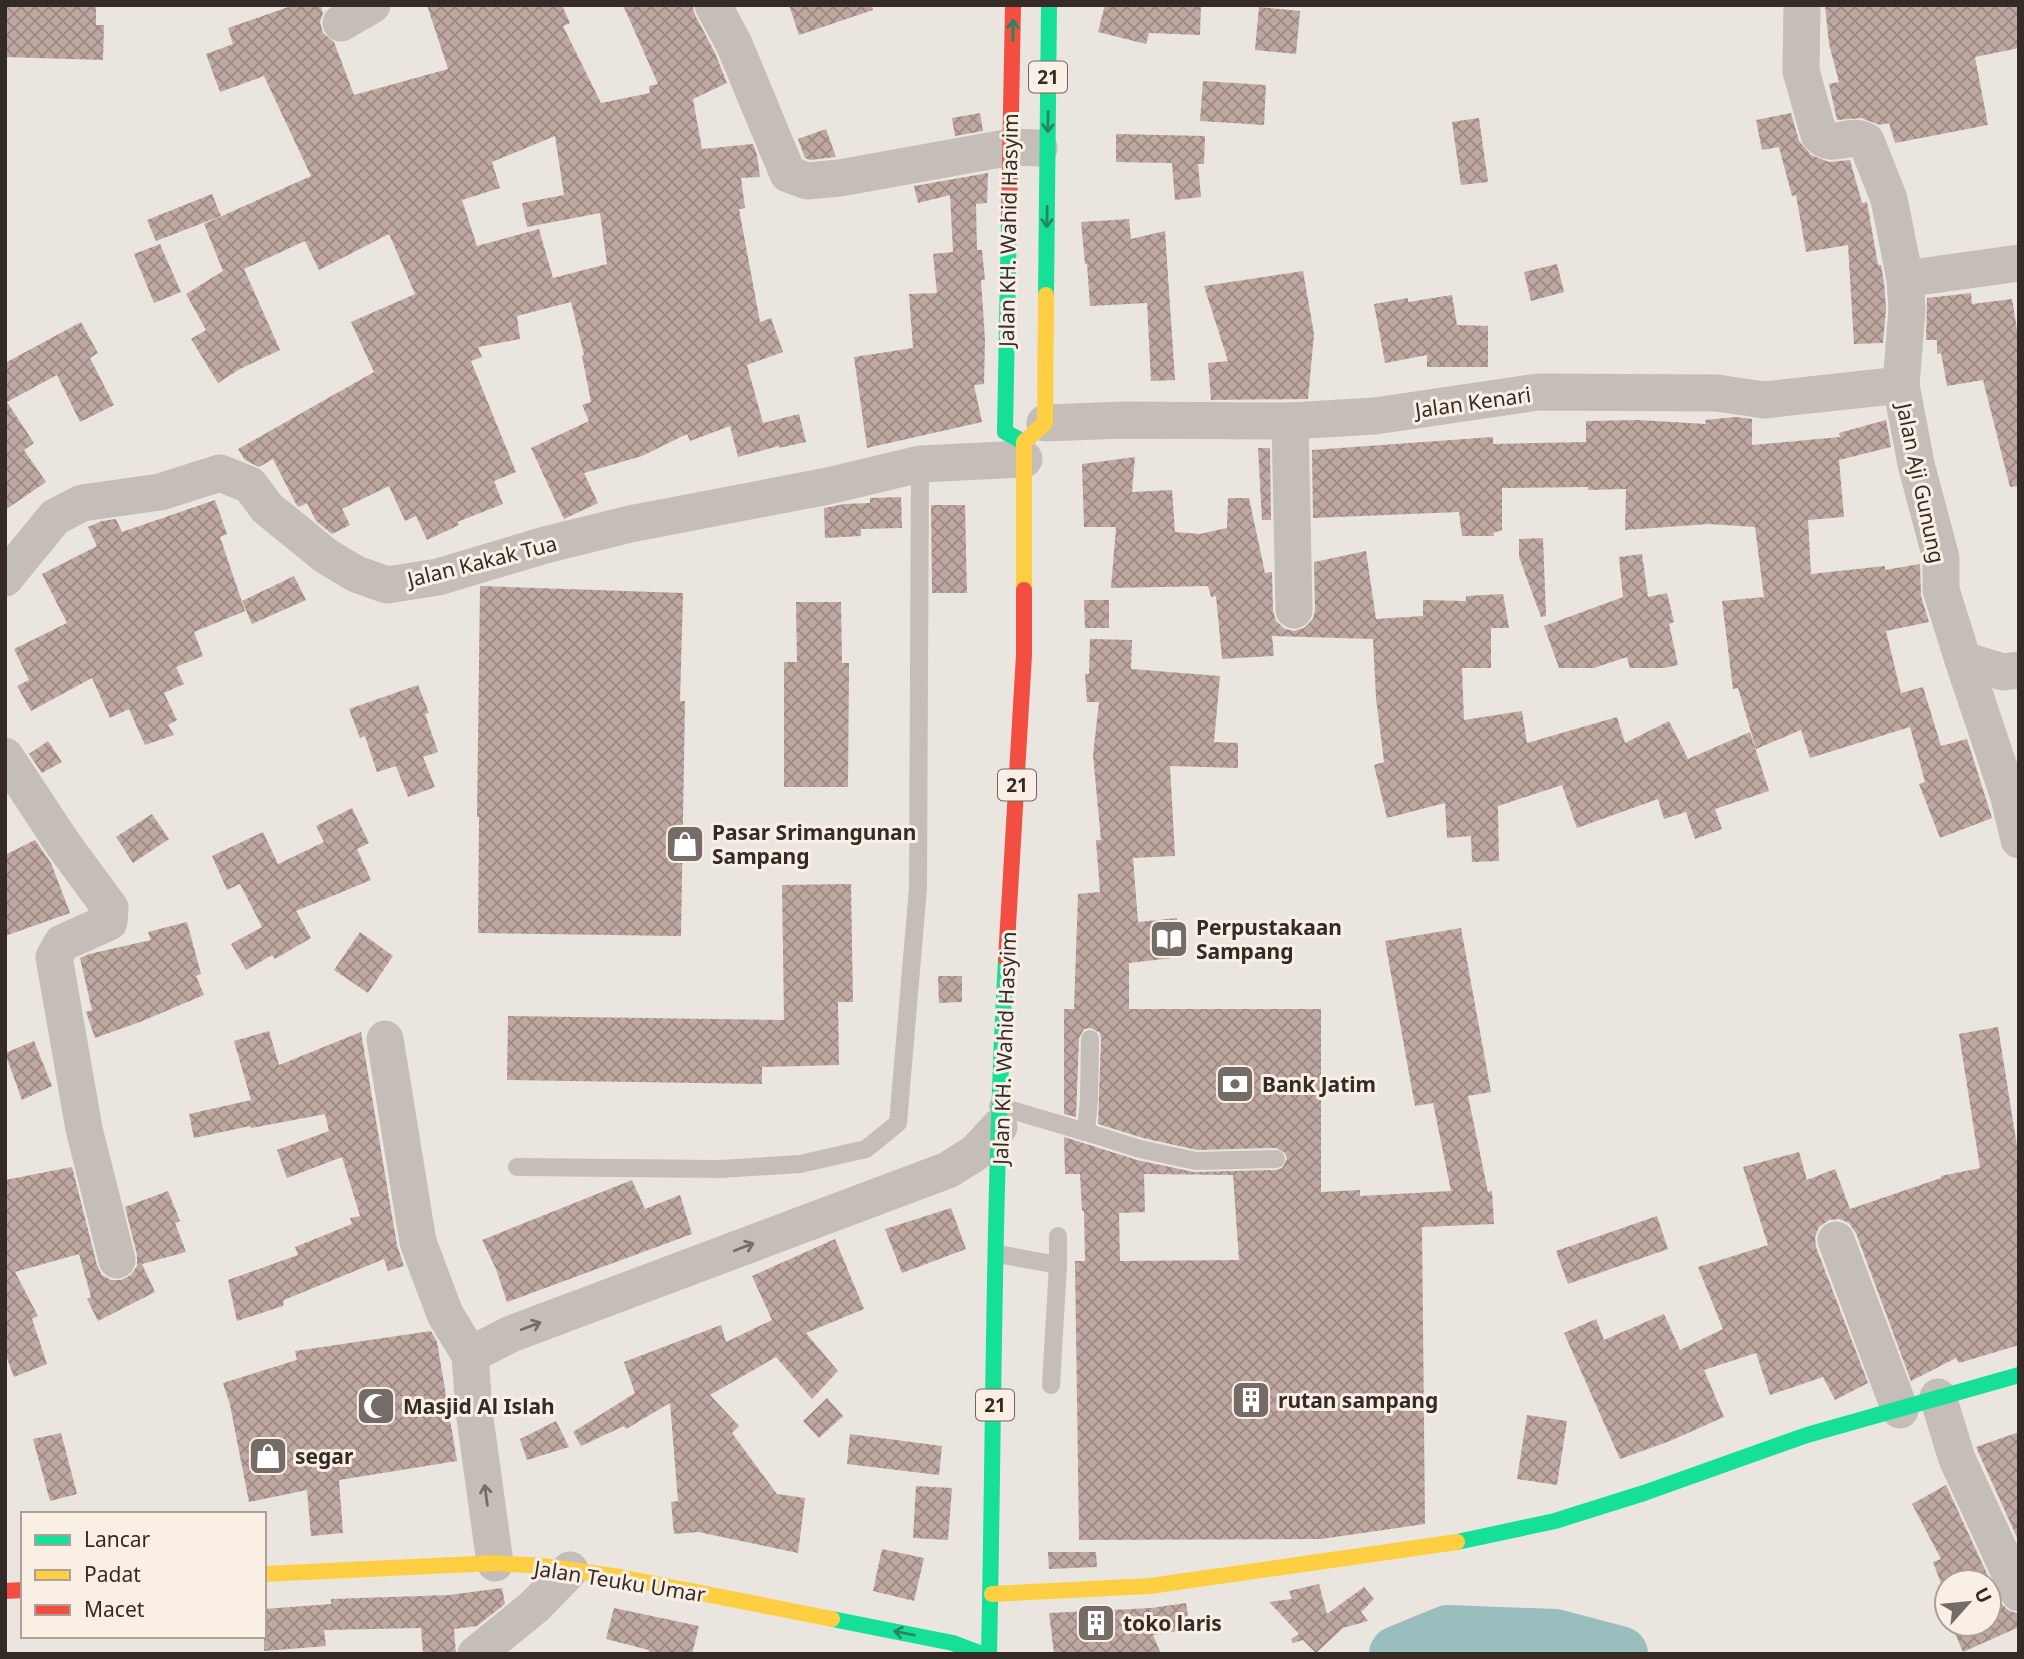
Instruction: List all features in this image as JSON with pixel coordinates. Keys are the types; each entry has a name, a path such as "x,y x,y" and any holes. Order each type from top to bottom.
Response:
{"main road":[{"name":"Jalan KH. Wahid Hasyim","path":"1013,5 1004,432 1031,441"},
{"name":"Jalan KH. Wahid Hasyim","path":"989,1654 999,1116 1024,655 1031,441 1048,149 1049,5"},
{"path":"992,1594 1150,1586 1476,1539 1555,1521 1644,1493 1807,1435 2019,1375"},
{"name":"Jalan Teuku Umar","path":"266,1574 495,1563 569,1570 620,1577 964,1650"}],"street":[{"path":"713,5 734,44 788,174 807,181 840,178 1011,148 1048,149"},
{"name":"Jalan Aji Gunung","path":"1802,5 1801,71 1819,135 1824,141 1832,143 1858,137 1866,141 1889,199 1905,279 1907,309 1901,385 1916,464 1941,558 1941,590 2009,797 2019,840"},
{"path":"1905,279 2019,263"},
{"name":"Jalan Kenari","path":"1031,441 1138,420 1290,421 1375,416 1538,392 1717,393 1764,400 1901,385"},
{"path":"1290,421 1294,610"},
{"name":"Jalan Kakak Tua","path":"5,578 55,517 82,503 160,492 220,473 250,485 267,508 326,556 356,574 387,584 438,577 545,545 630,524 828,486 1031,441"},
{"path":"1963,660 2003,672 2019,670"},
{"path":"5,756 63,844 110,908 109,922 62,943 54,957 84,1129 117,1260"},
{"path":"384,1039 418,1242 444,1314 470,1356 474,1411 495,1563"},
{"path":"470,1356 511,1334 948,1170 975,1153 999,1116"},
{"path":"948,1170 976,1183 988,1195 998,1217"},
{"path":"1836,1240 1900,1410"},
{"path":"1938,1397 1957,1459 2019,1593"},
{"path":"476,1654 534,1607 569,1570"}],"lane":[{"path":"517,1167 720,1169 800,1164 866,1149 898,1123 918,888 920,464"},
{"path":"1086,1132 1090,1038"},
{"path":"999,1116 1086,1132 1140,1149 1196,1161 1276,1159"},
{"path":"1051,1385 1058,1236"},
{"path":"998,1254 1058,1265"}],"building":[{"path":"5,5 96,5 96,25 104,25 103,60 5,57"},
{"path":"294,5 320,5 323,13 320,22 323,33 334,42 354,95 448,69 427,5 562,5 570,23 563,26 601,103 650,93 649,86 658,84 623,5 692,5 727,83 693,99 702,149 753,144 757,155 760,177 741,178 745,208 739,209 760,322 771,318 783,352 747,365 763,423 799,414 806,442 738,457 730,426 690,441 687,434 642,456 584,473 598,503 564,519 531,448 589,421 582,405 591,402 582,356 584,355 571,302 517,316 520,339 478,347 482,357 471,361 516,472 494,481 503,504 457,522 459,525 427,540 416,516 405,521 389,486 342,509 350,525 332,534 316,521 307,503 299,507 296,504 273,459 259,467 245,460 238,449 374,372 351,322 415,294 389,234 319,270 305,241 244,269 280,350 218,383 191,339 206,330 186,294 223,271 204,224 311,176 264,76 220,92 206,54 233,44 228,28","holes":["555,136 564,195 522,203 527,227 600,213 607,264 553,278 539,229 477,246 462,200 500,188 492,162"]},
{"path":"789,5 872,5 873,10 799,35"},
{"path":"1105,5 1201,5 1200,35 1149,33 1146,44 1098,32"},
{"path":"1825,5 2019,5 2019,48 1975,57 1988,125 1895,143 1889,123 1880,125 1861,118 1837,120 1829,84 1839,82 1829,44"},
{"path":"1259,7 1300,11 1296,54 1255,50"},
{"path":"1203,81 1266,85 1264,125 1200,121"},
{"path":"980,113 983,131 955,136 952,118"},
{"path":"1791,113 1799,141 1811,155 1829,162 1850,160 1862,203 1867,202 1878,265 1881,265 1884,282 1886,309 1883,343 1854,344 1848,245 1806,252 1796,195 1792,196 1779,147 1762,150 1756,120"},
{"path":"1479,118 1488,182 1461,185 1452,122"},
{"path":"826,129 836,157 810,160 805,158 798,139"},
{"path":"1116,134 1205,136 1204,164 1198,164 1201,197 1175,200 1172,163 1116,162"},
{"path":"988,173 987,203 976,204 977,250 982,250 985,280 981,280 985,339 984,384 974,385 982,422 867,448 854,357 913,348 909,294 937,293 933,254 953,252 950,195 918,203 914,186"},
{"path":"212,194 221,216 156,241 147,220"},
{"path":"1129,219 1131,239 1165,231 1175,380 1151,381 1147,303 1090,306 1081,222"},
{"path":"160,244 181,292 154,303 134,254"},
{"path":"1557,264 1564,292 1531,301 1524,272"},
{"path":"1303,271 1314,334 1308,399 1211,400 1208,363 1228,361 1204,286"},
{"path":"1971,293 1972,304 2012,299 2019,342 2019,486 2010,487 1983,380 1947,386 1941,353 1937,354 1937,340 1926,340 1927,298"},
{"path":"1452,295 1457,325 1488,326 1488,367 1427,367 1427,355 1385,363 1374,304"},
{"path":"81,322 98,353 90,358 114,405 80,422 57,375 7,402 34,443 24,450 46,482 5,510 5,363"},
{"path":"1736,417 1752,419 1752,445 1840,437 1839,433 1886,420 1891,447 1839,460 1844,517 1808,520 1811,574 1885,566 1885,570 1920,564 1921,596 1929,622 1886,631 1901,693 1923,687 1941,746 1967,739 1992,818 1940,838 1919,784 1925,782 1910,727 1810,758 1801,730 1756,749 1738,688 1733,689 1722,601 1764,597 1755,527 1709,524 1625,530 1626,489 1588,490 1588,487 1502,488 1502,530 1493,533 1494,536 1462,536 1459,512 1313,518 1312,450 1493,437 1493,444 1586,442 1586,421 1638,420 1706,424 1705,420"},
{"path":"1258,448 1270,448 1271,520 1262,520"},
{"path":"1135,457 1132,492 1172,490 1175,532 1200,534 1227,528 1228,498 1249,498 1265,573 1272,572 1273,611 1276,621 1285,629 1294,631 1304,628 1313,619 1314,562 1366,551 1376,619 1423,616 1423,600 1466,601 1466,596 1503,594 1509,628 1491,628 1491,668 1462,668 1464,720 1522,711 1527,743 1617,717 1625,743 1669,721 1688,759 1750,732 1769,791 1715,809 1722,829 1695,839 1686,812 1664,819 1658,799 1577,828 1562,785 1498,806 1499,861 1472,862 1471,836 1447,838 1445,803 1387,818 1374,765 1384,762 1376,698 1373,639 1272,636 1274,656 1222,659 1216,596 1211,597 1208,586 1111,588 1116,527 1084,527 1082,464"},
{"path":"901,497 902,528 861,529 861,536 825,538 824,508 870,503 870,498"},
{"path":"215,500 227,534 220,537 245,611 194,632 203,656 176,667 184,684 164,693 177,720 168,725 174,735 145,745 129,709 110,718 92,678 31,711 17,686 29,680 14,649 67,623 42,574 97,546 88,527 102,521 116,519 122,532"},
{"path":"931,505 965,505 967,593 932,593"},
{"path":"1543,538 1546,616 1541,617 1519,557 1519,539"},
{"path":"1642,554 1648,597 1667,593 1674,622 1669,624 1678,665 1664,668 1630,668 1627,657 1594,668 1559,668 1544,626 1623,597 1619,557"},
{"path":"294,576 306,600 252,624 242,601"},
{"path":"480,586 683,593 680,701 685,701 681,936 478,933"},
{"path":"1084,600 1109,600 1109,628 1085,628"},
{"path":"796,602 841,602 842,663 849,663 848,787 784,787 784,662 797,662"},
{"path":"1090,639 1132,640 1131,669 1220,676 1214,742 1238,743 1238,768 1170,766 1175,856 1133,858 1138,922 1177,918 1181,957 1129,963 1129,1009 1321,1009 1321,1192 1360,1190 1360,1196 1451,1191 1433,1103 1415,1106 1385,941 1461,928 1491,1092 1468,1096 1488,1192 1492,1191 1494,1224 1422,1227 1425,1524 1321,1539 1079,1540 1075,1261 1085,1261 1084,1211 1080,1174 1065,1174 1064,1137 1137,1160 1194,1172 1276,1170 1282,1168 1287,1159 1285,1153 1276,1148 1197,1150 1143,1138 1098,1124 1101,1039 1100,1033 1091,1028 1084,1029 1079,1038 1076,1117 1064,1114 1064,1009 1074,1009 1078,894 1100,892 1096,840 1101,840 1093,755 1099,702 1087,702 1085,674 1089,674","holes":["1144,1174 1233,1175 1239,1260 1120,1261 1119,1213 1145,1212"]},
{"path":"418,685 429,713 425,714 438,752 423,757 435,787 408,797 396,766 377,772 365,736 360,738 349,709"},
{"path":"48,741 62,762 42,773 29,754"},
{"path":"352,808 369,843 357,849 371,880 296,911 311,938 275,959 272,955 246,970 231,944 262,927 240,884 227,890 212,856 263,832 278,864 324,842 316,826"},
{"path":"152,814 169,839 133,863 116,837"},
{"path":"35,840 51,863 70,913 5,936 5,855"},
{"path":"851,884 853,1002 838,1002 839,1065 762,1067 762,1084 507,1080 508,1016 784,1020 782,885"},
{"path":"187,922 201,974 196,976 204,995 95,1038 86,1012 92,1010 80,958 151,940 148,932"},
{"path":"360,932 393,956 368,993 334,970"},
{"path":"938,976 962,976 962,1002 939,1003"},
{"path":"1998,1027 2019,1159 2019,1345 1959,1363 1956,1358 1911,1381 1856,1233 1849,1223 1839,1219 1829,1220 1819,1227 1815,1237 1816,1247 1868,1383 1835,1400 1823,1377 1770,1395 1756,1353 1704,1370 1724,1417 1620,1459 1564,1333 1596,1319 1604,1340 1664,1314 1680,1350 1723,1329 1698,1267 1768,1245 1743,1167 1799,1152 1807,1180 1835,1169 1850,1209 1941,1176 1980,1168 1959,1034"},
{"path":"269,1031 279,1065 361,1032 397,1245 404,1266 388,1271 384,1259 284,1300 283,1306 237,1321 228,1280 298,1255 295,1247 352,1224 350,1218 360,1216 342,1157 287,1178 277,1150 329,1131 325,1114 194,1138 189,1114 251,1100 234,1041"},
{"path":"34,1041 52,1086 22,1100 5,1053"},
{"path":"72,1167 97,1265 102,1275 111,1280 121,1280 131,1275 137,1266 137,1255 125,1207 168,1191 180,1221 175,1223 186,1252 142,1264 155,1292 98,1321 87,1299 91,1297 79,1254 15,1272 38,1316 32,1319 47,1364 14,1377 5,1353 5,1180"},
{"path":"632,1180 645,1209 680,1195 692,1234 507,1302 496,1269 482,1240"},
{"path":"951,1208 966,1249 902,1273 885,1229"},
{"path":"1657,1216 1668,1249 1568,1284 1556,1251"},
{"path":"835,1239 864,1309 806,1333 838,1371 812,1399 776,1357 710,1395 739,1426 732,1433 777,1494 805,1498 798,1553 698,1532 674,1534 671,1502 678,1501 670,1403 626,1429 624,1426 581,1446 573,1432 635,1393 624,1362 721,1325 726,1342 772,1320 752,1276"},
{"name":"Masjid Al Islah","path":"431,1331 437,1342 457,1461 339,1480 343,1533 311,1536 307,1490 249,1502 230,1405 223,1383 297,1360 295,1351"},
{"path":"827,1398 843,1416 819,1438 803,1421"},
{"path":"1527,1415 1567,1421 1557,1485 1517,1479"},
{"path":"556,1421 569,1447 527,1460 520,1439"},
{"path":"2019,1432 2019,1542 1976,1447"},
{"path":"61,1433 77,1494 50,1501 33,1439"},
{"path":"850,1434 942,1446 939,1475 847,1464"},
{"path":"1946,1485 1984,1568 1935,1568 1933,1562 1941,1559 1912,1504"},
{"path":"916,1486 952,1488 948,1540 913,1538"},
{"path":"882,1549 924,1558 914,1601 873,1591"},
{"path":"1048,1552 1096,1552 1097,1567 1049,1569"},
{"path":"1319,1584 1327,1614 1364,1587 1374,1599 1361,1612 1368,1621 1343,1628 1316,1653 1303,1640 1293,1643 1291,1639 1299,1634 1269,1602 1292,1599 1289,1591"},
{"path":"502,1588 505,1604 477,1626 454,1629 456,1654 423,1654 421,1628 324,1630 326,1646 264,1651 266,1609 331,1604 331,1599 449,1595"},
{"name":"toko laris","path":"1186,1603 1190,1629 1153,1635 1161,1654 1054,1654 1049,1613 1151,1608"},
{"path":"2003,1605 2019,1614 2019,1627 2003,1634"},
{"path":"614,1608 699,1626 692,1654 648,1654 649,1650 606,1639"},
{"path":"1957,1638 1994,1638 1963,1652"}],"waterway":[{"path":"1397,1654 1448,1633 1555,1637 1620,1654"}],"traffic: fast":[{"path":"1046,295 1049,5"},
{"path":"1009,217 1005,432 1024,442"},
{"path":"989,1654 996,1219 1006,959"},
{"path":"1457,1542 1555,1521 1644,1493 1807,1435 2019,1375"},
{"path":"832,1619 953,1643 982,1654"}],"traffic: slow":[{"path":"1024,590 1024,442 1045,423 1046,295"},
{"path":"992,1594 1150,1586 1457,1542"},
{"path":"266,1574 495,1563 543,1566 620,1577 832,1619"}],"traffic: jam":[{"path":"1009,217 1013,5"},
{"path":"1006,959 1024,655 1024,590"},
{"path":"5,1591 21,1590"}],"place":[{"name":"Pasar Srimangunan Sampang","path":"685,844"},
{"name":"Perpustakaan Sampang","path":"1169,939"},
{"name":"Bank Jatim","path":"1235,1084"},
{"name":"rutan sampang","path":"1251,1400"},
{"name":"Masjid Al Islah","path":"376,1406"},
{"name":"segar","path":"268,1456"},
{"name":"toko laris","path":"1096,1623"}]}
